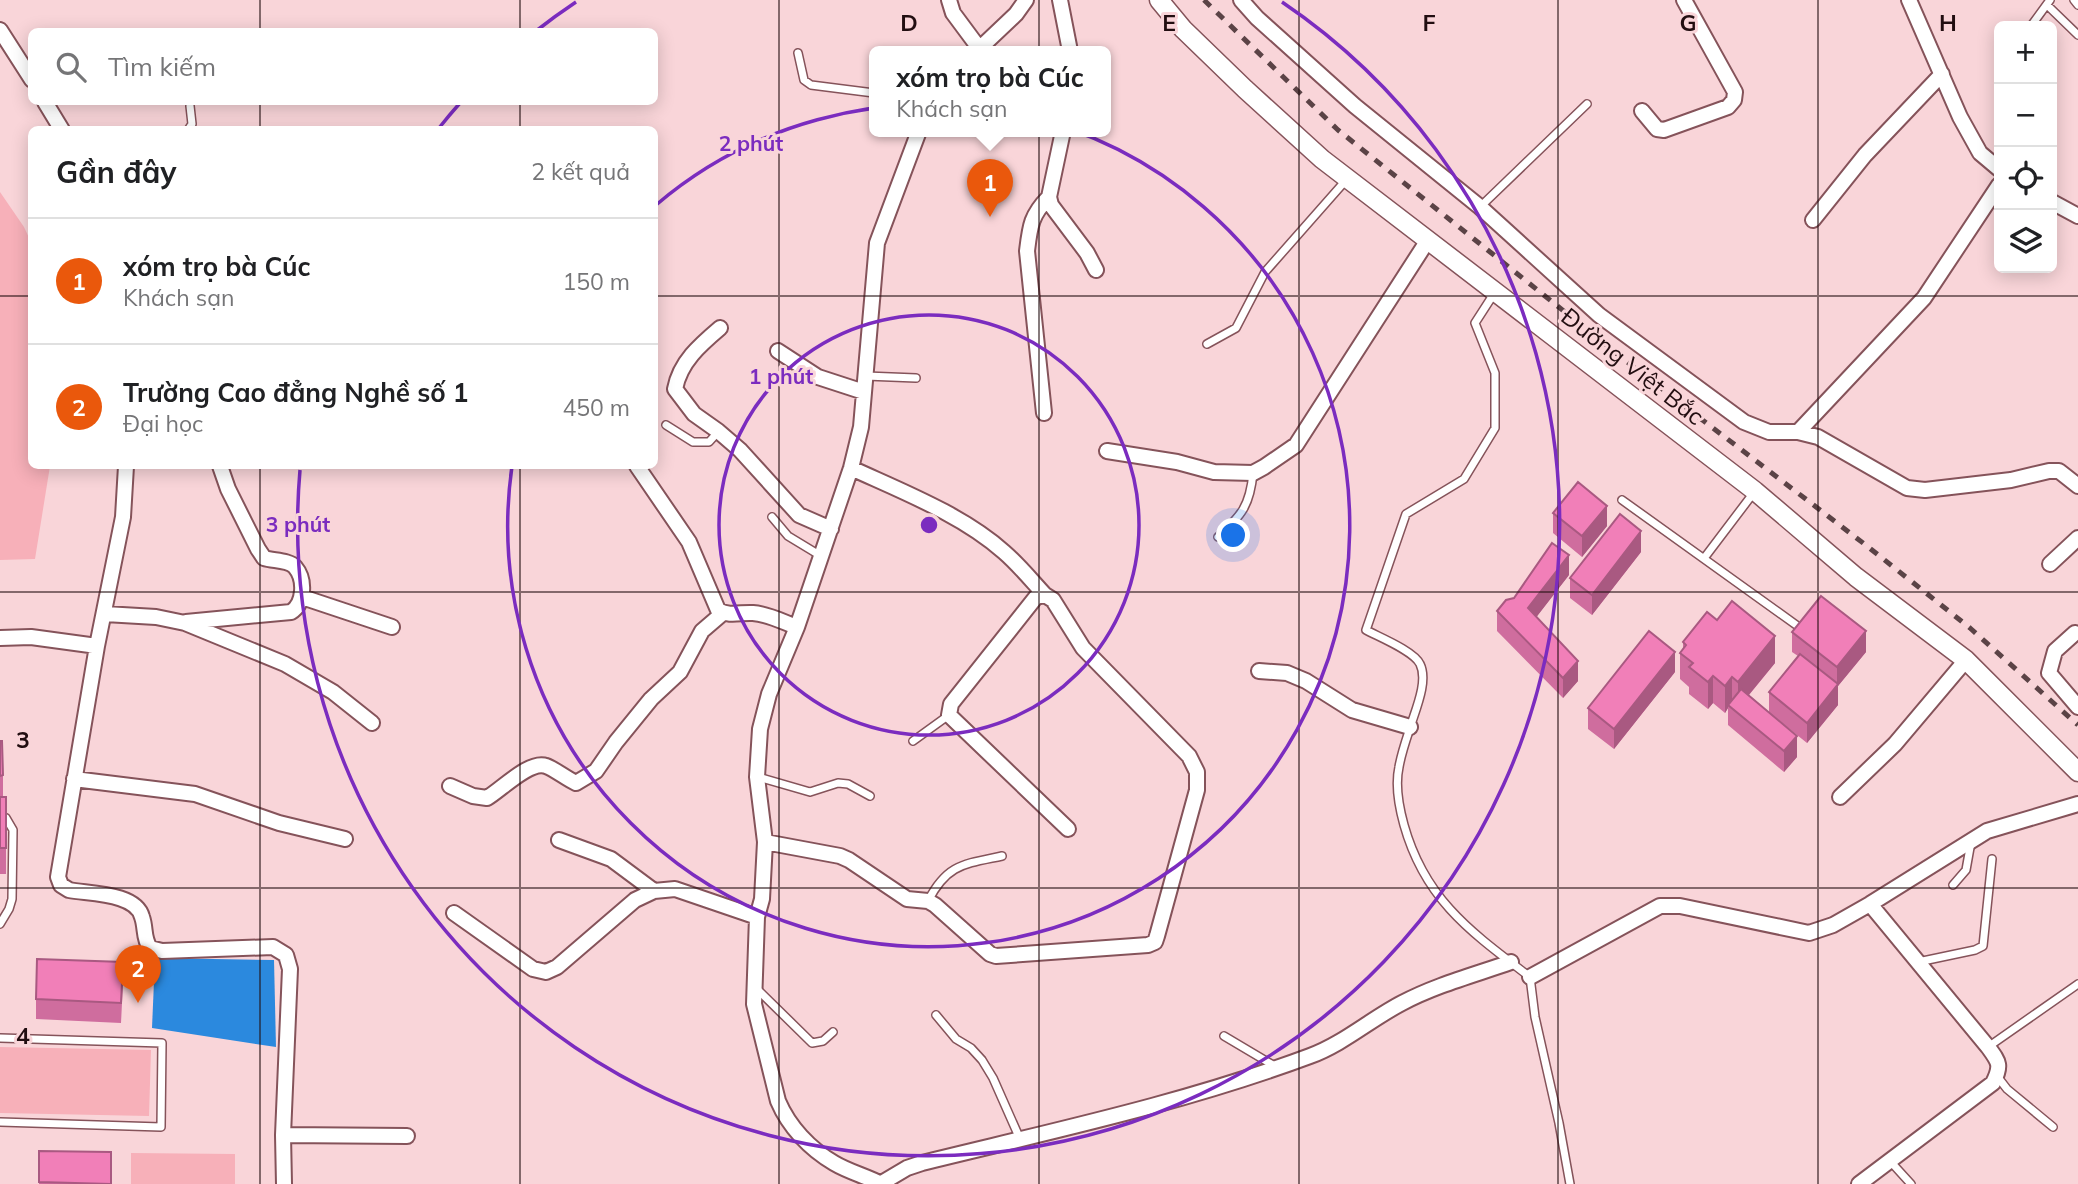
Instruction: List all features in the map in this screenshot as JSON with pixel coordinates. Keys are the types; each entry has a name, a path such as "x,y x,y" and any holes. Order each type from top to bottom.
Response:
{"street":[{"path":"949,0 953,13 975,46"},
{"path":"982,46 1026,0"},
{"path":"1060,0 1069,46"},
{"name":"Đường Việt Bắc","path":"1159,0 1183,29 1322,159 1755,491 1856,577 1966,660 2078,772"},
{"path":"1241,0 1257,18 1355,106 1479,207 1599,315 1744,422 1769,432 1798,432 1818,437 1907,488 1925,490 2011,480 2049,471 2059,471 2078,486"},
{"path":"1642,111 1657,129 1664,130 1728,107 1734,100 1735,92 1684,0"},
{"path":"1909,0 1960,117 1980,153 1994,165"},
{"path":"0,30 28,74"},
{"path":"1813,220 1866,155 1942,74"},
{"path":"47,105 60,126"},
{"path":"917,137 877,243 861,427 851,468 797,627 769,694 760,729 757,777 765,842 762,899 757,917 754,1004 778,1101 785,1116 806,1142 834,1163 881,1184 914,1165 1165,1102 1279,1068 1315,1055 1402,1003 1511,962"},
{"path":"1062,137 1049,197 1051,205 1087,253 1096,270"},
{"path":"1798,432 1924,298 1994,193"},
{"path":"1044,413 1027,251 1036,210 1049,197"},
{"path":"2057,205 2078,216"},
{"path":"1107,451 1177,462 1214,472 1253,473 1265,467 1296,444 1427,240"},
{"path":"720,328 699,346 678,373 675,389 694,414 740,450 799,515 831,529"},
{"path":"778,351 818,377 864,392"},
{"path":"765,842 849,860 907,899 928,901 935,905 985,951 996,956 1148,944 1155,942 1157,936 1197,790 1197,772 1189,756 1083,648 1053,600 1004,552 981,534 919,500 851,468"},
{"path":"126,469 123,517 97,646 58,877 61,885 69,890 128,900 138,907 143,917 145,941 150,948 162,951 273,947 286,955 290,969 283,1135 284,1184"},
{"path":"185,623 291,612 299,607 302,597 300,578 295,567 288,562 264,558 258,549 221,469"},
{"path":"639,469 689,542 718,610 723,613 759,614 797,627"},
{"path":"2050,564 2078,538"},
{"path":"1045,595 1036,597 951,704 949,715 1068,829"},
{"path":"302,597 392,627"},
{"path":"450,786 473,796 487,797 531,766 545,765 576,783 596,771 651,699 680,671 702,631 723,613"},
{"path":"105,614 156,617 185,623 285,664 333,692 372,723"},
{"path":"2075,633 2055,651 2049,673 2078,707"},
{"path":"0,638 32,637 97,646"},
{"path":"1840,797 1895,744 1966,660"},
{"path":"1259,671 1287,673 1306,681 1352,710 1410,727"},
{"path":"74,779 195,794 279,822 345,839"},
{"path":"1530,977 1660,906 1680,906 1809,933 1833,925 1870,904 1987,831 2078,804"},
{"path":"559,840 611,859 654,891"},
{"path":"454,912 533,969 546,972 557,967 635,900 654,891 676,889 757,917"},
{"path":"1859,1184 1993,1083 1997,1075 1998,1061 1870,904"},
{"path":"283,1135 407,1136"}],"lane":[{"path":"2074,0 2078,5"},
{"path":"2035,21 2049,3 2078,35"},
{"path":"798,53 804,80 811,85 869,92"},
{"path":"1479,207 1587,104"},
{"path":"189,126 192,119 190,106"},
{"path":"1206,344 1236,328 1265,272 1348,178"},
{"path":"1495,291 1475,323 1495,373 1495,428 1464,479 1406,514 1366,630 1414,656 1420,664 1423,675 1420,700 1398,769 1399,809 1412,854 1434,892 1457,918 1530,977 1535,1017 1570,1184"},
{"path":"865,376 916,379"},
{"path":"666,425 693,442 709,442 718,431"},
{"path":"1218,537 1240,516 1251,495 1253,473"},
{"path":"1705,557 1755,491"},
{"path":"1622,500 1799,627"},
{"path":"772,517 788,536 821,556"},
{"path":"913,741 949,715"},
{"path":"757,777 810,792 838,783 848,784 870,796"},
{"path":"0,815 13,830 12,899 0,924"},
{"path":"1953,885 1966,870 1970,842"},
{"path":"928,901 938,882 954,868 1002,856"},
{"path":"1918,962 1983,946 1992,859"},
{"path":"1988,1047 2078,984"},
{"path":"753,985 812,1043 823,1041 833,1032"},
{"path":"936,1015 956,1039 971,1048 982,1060 993,1078 1020,1139"},
{"path":"1224,1036 1279,1068"},
{"path":"0,1038 162,1043 161,1127 0,1122"},
{"path":"1997,1075 2007,1089 2053,1127"},
{"path":"1890,1161 1911,1184"}],"shaded area":[{"path":"0,192 28,236 28,469 50,469 35,559 0,560"},
{"path":"0,1047 151,1050 149,1116 0,1113"},
{"path":"131,1153 235,1154 235,1184 131,1184"}],"water":[{"path":"155,958 274,960 276,1047 152,1028"}],"building":[{"path":"1578,482 1607,506 1582,536 1553,513"},
{"path":"1620,514 1641,531 1592,595 1570,578"},
{"path":"1552,543 1569,555 1528,608 1578,661 1563,678 1497,611 1506,600 1514,598"},
{"path":"1821,596 1866,631 1837,667 1792,632"},
{"path":"1732,601 1775,636 1738,682 1732,677 1725,686 1713,676 1708,682 1689,667 1693,663 1680,653 1686,645 1683,642 1707,612 1717,620"},
{"path":"1649,631 1675,652 1614,729 1588,708"},
{"path":"1800,654 1838,684 1807,723 1769,692"},
{"path":"1741,689 1797,736 1784,751 1728,705"},
{"path":"0,741 3,775 0,776"},
{"path":"0,797 6,797 6,848 0,848"},
{"path":"37,959 123,962 121,1003 36,999"},
{"path":"39,1151 111,1152 111,1184 39,1182"}],"railway":[{"path":"1204,0 1338,130 1636,369 1970,628 2078,725"}],"place":[{"name":"xóm trọ bà Cúc","path":"990,217"},
{"name":"Trường Cao đẳng Nghề số 1","path":"138,1003"}]}
